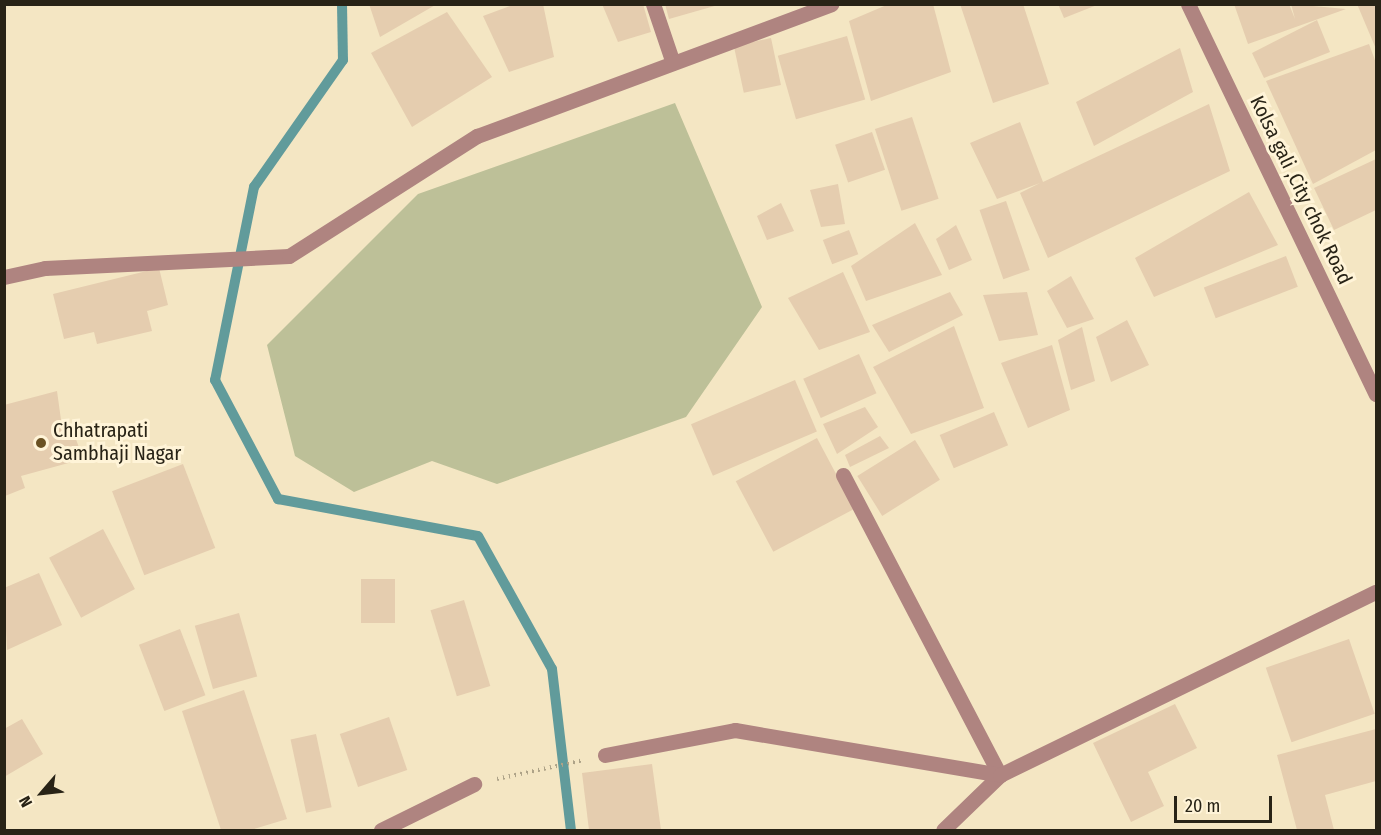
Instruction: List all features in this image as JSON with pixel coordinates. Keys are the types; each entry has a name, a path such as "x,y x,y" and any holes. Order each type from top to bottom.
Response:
{"street":[{"path":"653,4 673,63"},
{"path":"4,277 45,268 289,256 477,136 831,4"},
{"name":"Kolsa gali ,City chok Road","path":"1188,4 1377,394"},
{"path":"843,475 1000,775"},
{"path":"943,831 1000,775 1377,592"},
{"path":"605,755 735,730 1000,775"},
{"path":"381,831 474,784"}],"path":[{"path":"474,784 605,755"}],"green space":[{"path":"675,103 762,307 686,417 497,484 432,461 354,492 295,456 267,345 418,194"}],"building":[{"path":"369,4 437,4 380,37"},
{"path":"515,4 543,4 554,57 509,72 483,16"},
{"path":"602,4 643,4 651,32 618,42"},
{"path":"665,4 717,4 718,5 669,19"},
{"path":"889,4 933,4 951,72 871,101 849,21"},
{"path":"960,4 1023,4 1049,84 993,103"},
{"path":"1058,4 1097,4 1097,5 1064,18"},
{"path":"1234,4 1289,4 1295,19 1291,4 1346,9 1248,44"},
{"path":"1357,4 1376,4 1376,49"},
{"path":"447,12 492,77 412,127 371,53"},
{"path":"1317,20 1330,52 1264,78 1252,53"},
{"path":"847,36 865,99 796,119 778,56"},
{"path":"771,38 781,85 744,93 734,46"},
{"path":"1369,44 1376,63 1376,150 1313,184 1266,81"},
{"path":"1180,48 1193,92 1094,146 1076,102"},
{"path":"1209,104 1230,171 1048,258 1020,193 1040,183 997,199 970,143 1020,122 1043,182"},
{"path":"912,117 939,199 901,211 875,129"},
{"path":"872,132 885,170 848,183 835,145"},
{"path":"1376,159 1376,210 1334,230 1314,188"},
{"path":"838,184 845,224 821,227 810,190"},
{"path":"1249,192 1278,245 1154,297 1135,258"},
{"path":"1006,201 1030,270 1003,279 980,210"},
{"path":"781,203 794,231 767,240 757,216"},
{"path":"915,223 942,275 866,301 851,266"},
{"path":"956,225 972,260 949,270 936,239"},
{"path":"849,230 858,254 832,264 823,240"},
{"path":"1286,256 1298,287 1216,318 1204,288"},
{"path":"159,268 168,305 147,311 152,331 97,344 94,332 64,339 53,294"},
{"path":"843,272 870,332 819,350 788,298"},
{"path":"1071,276 1094,319 1067,328 1047,291"},
{"path":"950,292 963,315 889,352 872,325"},
{"path":"1027,292 1038,335 999,341 983,295"},
{"path":"1127,320 1149,365 1111,382 1096,337"},
{"path":"954,326 984,408 911,434 873,367"},
{"path":"1082,327 1095,381 1071,390 1058,340"},
{"path":"1052,345 1070,410 1028,428 1001,363"},
{"path":"859,354 876,393 821,418 803,379"},
{"path":"795,380 817,432 713,476 691,424"},
{"name":"Chhatrapati Sambhaji Nagar","path":"57,391 62,427 71,425 83,459 21,476 25,488 5,496 4,405"},
{"path":"865,407 878,427 837,454 823,424"},
{"path":"994,412 1008,445 954,468 940,435"},
{"path":"880,436 889,448 850,467 845,455"},
{"path":"817,438 855,509 773,552 736,481"},
{"path":"915,440 940,480 882,516 857,476"},
{"path":"183,464 215,548 144,575 112,491"},
{"path":"103,529 135,589 81,618 49,558"},
{"path":"39,573 62,625 7,650 4,588"},
{"path":"361,579 395,579 395,623 361,623"},
{"path":"464,600 490,686 457,696 431,610"},
{"path":"239,613 257,676 213,689 195,626"},
{"path":"180,629 205,695 164,711 139,645"},
{"path":"1349,639 1375,714 1292,742 1266,668"},
{"path":"244,690 287,819 251,830 221,830 182,711"},
{"path":"1175,704 1197,748 1148,772 1164,806 1131,822 1093,743"},
{"path":"389,717 407,770 358,787 340,734"},
{"path":"22,719 43,754 4,777 4,729"},
{"path":"1376,729 1376,781 1325,795 1334,830 1297,830 1277,755"},
{"path":"316,734 332,807 306,813 291,739"},
{"path":"652,764 661,830 589,830 582,773"}],"waterway":[{"path":"342,4 343,60 254,187 215,380 278,499 478,536 552,669 571,830"}],"place":[{"name":"Chhatrapati Sambhaji Nagar","path":"41,443"}]}
